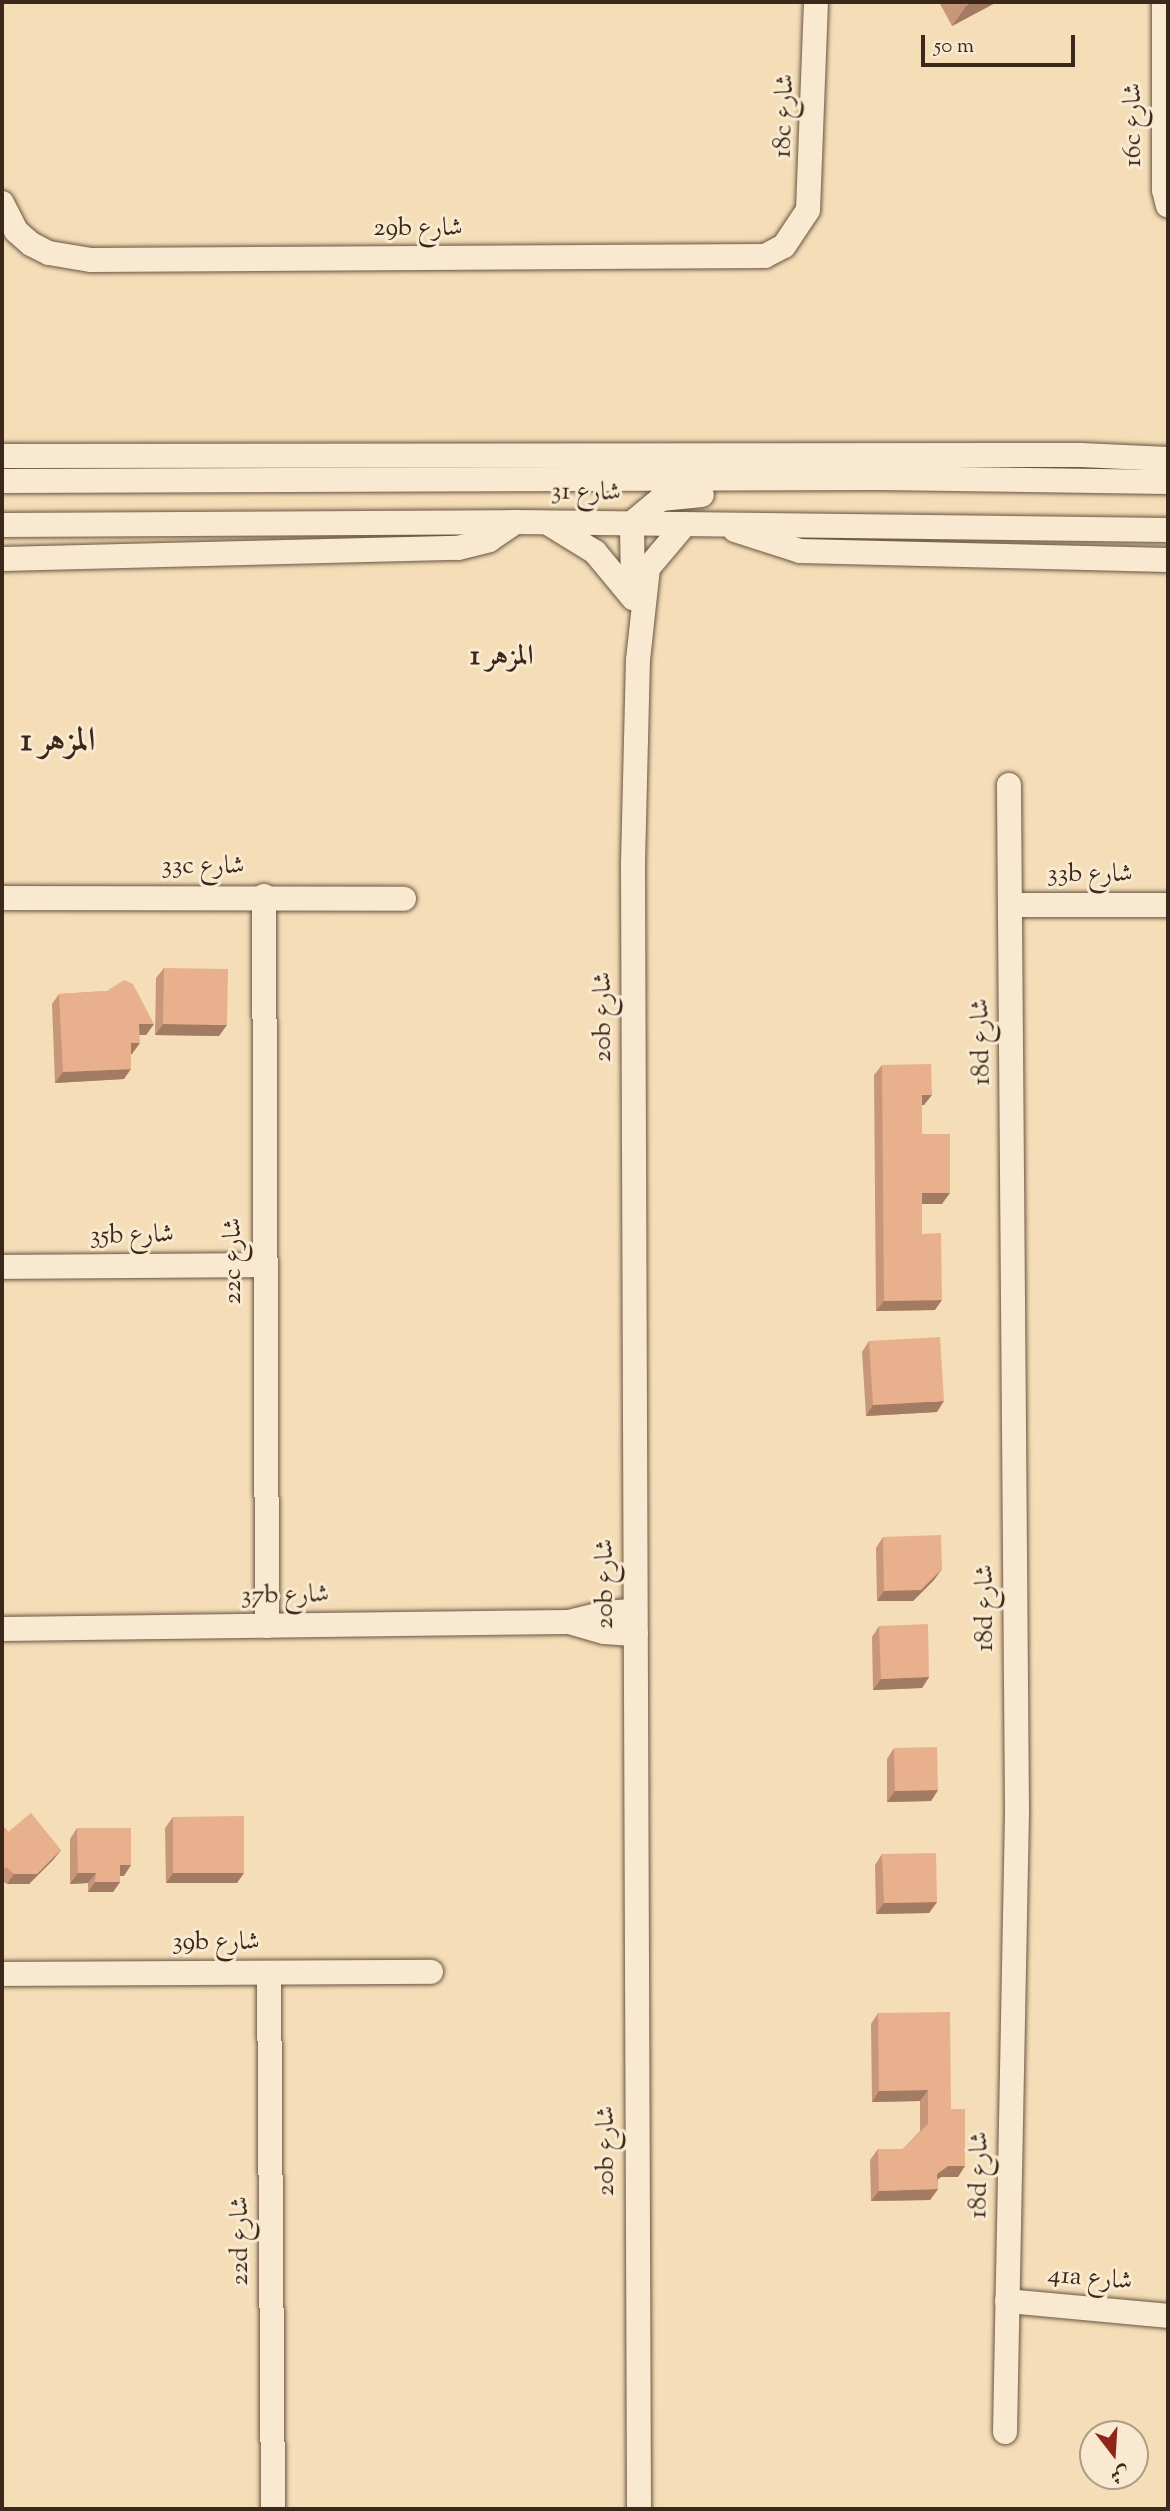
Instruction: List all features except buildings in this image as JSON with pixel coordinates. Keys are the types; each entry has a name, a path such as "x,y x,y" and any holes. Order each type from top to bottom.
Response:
{"street":[{"name":"18c شارع","path":"798,230 811,189 816,2"},
{"name":"16c شارع","path":"1164,2 1164,190 1168,206"},
{"name":"29b شارع","path":"2,203 16,231 31,244 49,253 91,260 741,258 765,256 784,246 798,230"},
{"path":"2,457 1081,455 1168,459"},
{"path":"632,523 653,503 677,495 835,494 878,478"},
{"name":"شارع 31","path":"2,481 878,478 1168,482"},
{"path":"2,559 458,548 489,540 516,522"},
{"path":"544,522 595,552 633,598"},
{"name":"شارع 31","path":"2,525 544,522 1168,530"},
{"name":"20b شارع","path":"632,523 633,598 638,660"},
{"name":"20b شارع","path":"639,2509 633,863 638,660 648,568 685,524"},
{"path":"721,524 800,551 1168,560"},
{"name":"18d شارع","path":"1005,2432 1017,1810 1009,785"},
{"name":"22c شارع","path":"264,897 263,1265 267,1626"},
{"name":"33c شارع","path":"2,898 404,898"},
{"name":"33b شارع","path":"1011,905 1168,905"},
{"name":"35b شارع","path":"2,1267 263,1265"},
{"name":"37b شارع","path":"2,1629 569,1622 604,1632 636,1622"},
{"name":"39b شارع","path":"2,1974 431,1972"},
{"name":"22d شارع","path":"269,1973 273,2509"},
{"name":"41a شارع","path":"1007,2301 1168,2316"}],"district":[{"name":"المزهر 1","path":"502,657"},
{"name":"المزهر 1","path":"58,743"}]}
